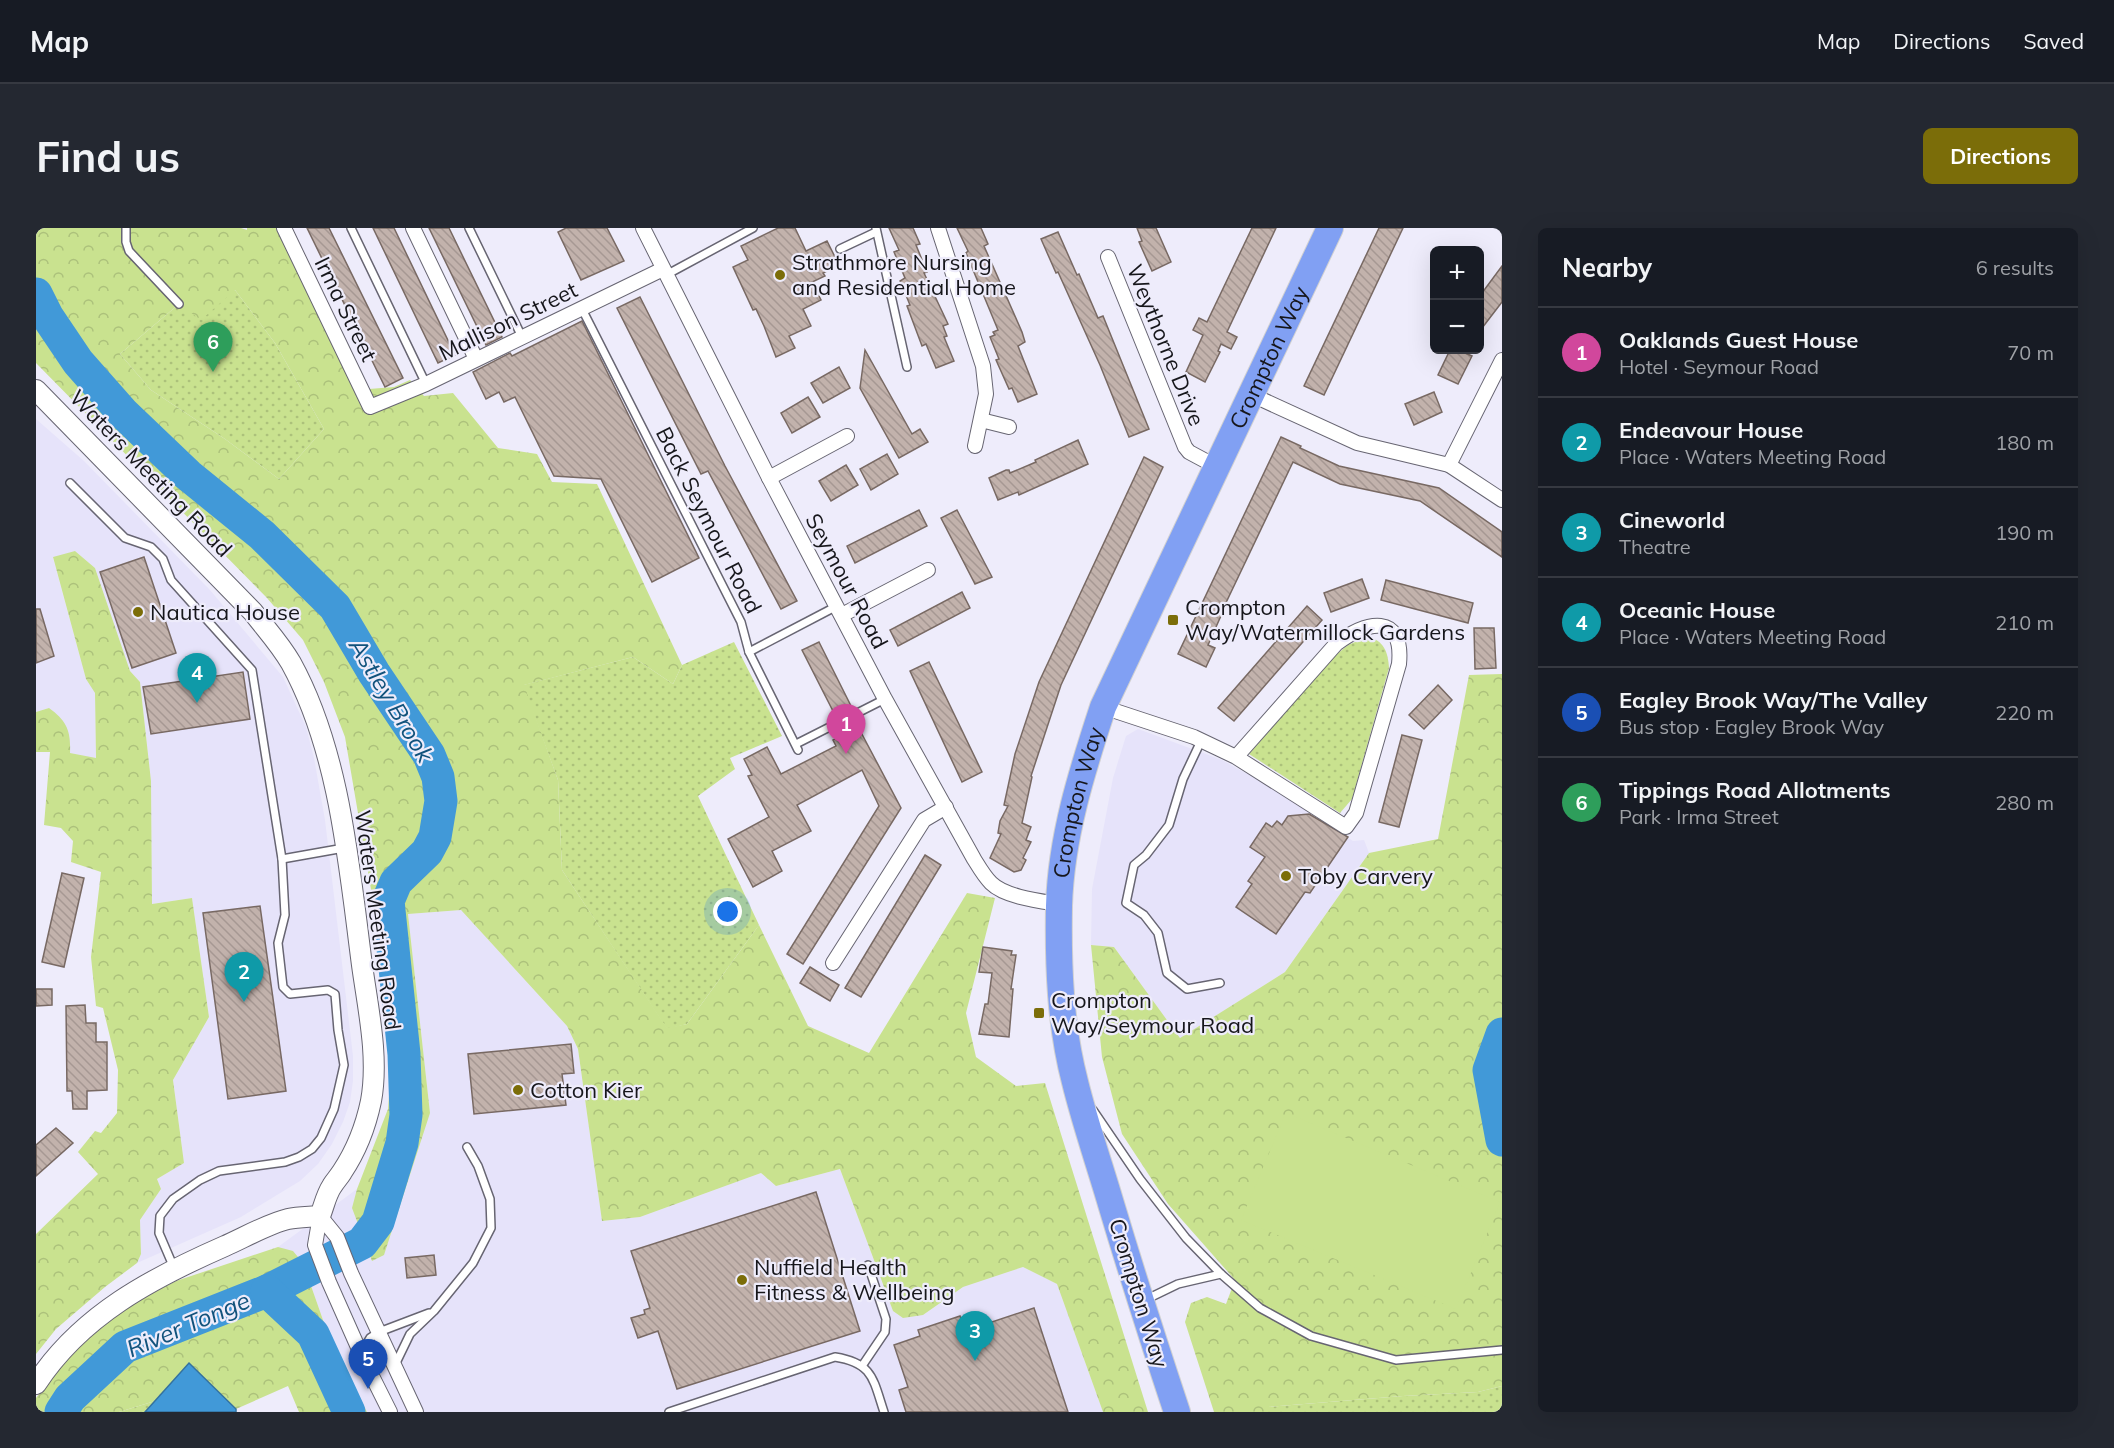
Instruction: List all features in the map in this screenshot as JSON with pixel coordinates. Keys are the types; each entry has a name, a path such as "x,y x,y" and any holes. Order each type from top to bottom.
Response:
{"highway":[{"name":"Crompton Way","path":"1177,1412 1074,1081 1065,1033 1060,982 1059,904 1067,837 1077,791 1103,707 1330,228"}],"street":[{"name":"Irma Street","path":"284,228 370,407"},
{"path":"413,228 477,359"},
{"name":"Seymour Road","path":"643,228 769,478 885,699 974,859 998,889 1059,904"},
{"path":"938,228 983,366 986,394 975,446"},
{"name":"Weythorne Drive","path":"1108,257 1185,447 1189,452 1217,467"},
{"name":"Mallison Street","path":"370,407 426,384 581,308 664,272"},
{"path":"1449,465 1502,360"},
{"name":"Waters Meeting Road","path":"36,390 253,612 277,642 301,682 321,731 346,848 372,1045 374,1079 363,1127 343,1171 330,1188 320,1216"},
{"path":"1252,395 1357,443 1449,465 1502,500"},
{"path":"981,420 1009,427"},
{"path":"769,478 847,436"},
{"path":"840,610 928,570"},
{"path":"1103,707 1201,741 1236,757 1346,826 1356,813 1399,664 1399,644 1391,630 1379,624 1371,625 1355,631 1336,644 1236,757"},
{"path":"833,963 924,820 946,807"},
{"path":"320,1216 337,1237 351,1273 416,1412"},
{"path":"320,1216 315,1245 361,1354 390,1412"},
{"path":"36,1384 63,1348 83,1328 133,1292 174,1269 287,1219 320,1216"}],"lane":[{"path":"126,228 126,242 129,251 179,304"},
{"path":"351,228 426,384"},
{"path":"469,228 522,337"},
{"path":"664,272 753,228"},
{"path":"840,249 876,230 907,367"},
{"name":"Back Seymour Road","path":"581,308 741,622 749,652 797,747 885,699"},
{"path":"70,483 125,538 151,547 163,559 171,580 252,670 282,859 285,915 278,943 283,987 290,994 328,990 335,994 344,1065 334,1109 321,1138 312,1149 299,1157 285,1162 219,1171 200,1180 173,1199 160,1216 159,1233 174,1269"},
{"path":"749,652 840,610"},
{"path":"1201,741 1183,780 1168,825 1146,855 1134,865 1126,903 1144,915 1158,933 1167,973 1187,989 1220,983"},
{"path":"282,859 346,848"},
{"path":"1074,1081 1140,1179 1186,1238 1221,1274 1260,1308 1311,1336 1396,1360 1502,1350"},
{"path":"395,1365 410,1334 434,1311 473,1263 491,1228 490,1200 478,1166 467,1147"},
{"path":"862,1366 885,1332 886,1319 868,1265"},
{"path":"1141,1302 1178,1284 1221,1274"},
{"path":"361,1354 370,1338 379,1332 434,1311"},
{"path":"669,1412 834,1357 849,1359 862,1366 872,1376 884,1412"}],"shaded area":[{"path":"36,419 84,461 210,590 283,677 306,727 325,820 353,1056 350,1102 343,1122 332,1144 318,1164 300,1181 241,1217 137,1263 141,1254 140,1220 161,1189 157,1179 184,1163 173,1080 209,1017 192,898 152,904 151,781 140,682 130,671 95,568 75,551 53,558 86,679 95,693 96,759 70,753 49,708 36,712"},
{"path":"1138,729 1222,760 1276,790 1353,841 1364,840 1369,853 1285,972 1180,1038 1114,947 1091,945 1092,889 1113,778 1126,736"},
{"path":"461,910 567,1026 578,1049 602,1221 640,1217 761,1173 776,1186 840,1169 893,1311 923,1315 963,1287 1023,1267 1057,1284 1103,1412 367,1412 329,1337 303,1263 278,1247 357,1189 353,1208 430,1113 408,914"}],"green space":[{"path":"36,228 241,228 247,230 247,228 292,228 369,389 394,387 410,380 424,396 453,393 498,448 537,454 552,482 597,484 682,665 673,684 633,657 524,685 558,780 562,870 667,1028 687,1024 759,925 808,1026 869,1053 967,893 995,898 966,1013 976,1057 1016,1086 1045,1083 1148,1412 1103,1412 1057,1284 1023,1267 963,1287 923,1315 903,1318 893,1311 840,1169 776,1186 761,1173 640,1217 602,1221 578,1049 567,1026 461,910 408,914 430,1113 384,1255 372,1261 352,1208 388,1109 391,1070 388,989 345,737 324,682 303,640 267,598 36,363","holes":["235,290 275,343 324,429 279,479 225,439 151,390 120,354 179,304 201,320"]},
{"path":"235,290 275,343 324,429 279,479 225,439 151,390 120,354 179,304"},
{"path":"75,551 95,568 130,671 140,682 151,781 152,904 192,898 209,1017 173,1080 184,1163 157,1179 161,1189 140,1220 141,1254 137,1263 56,1329 36,1354 36,1234 98,1174 78,1152 95,1131 101,1133 117,1113 118,1070 103,1008 96,1006 91,957 101,872 71,862 73,841 61,828 44,825 50,752 36,752 36,712 49,708 67,727 70,753 96,758 95,693 86,679 53,557"},
{"path":"1367,637 1377,641 1384,648 1389,668 1352,799 1340,813 1249,754 1331,659 1348,645"},
{"path":"734,642 782,736 730,758 735,769 698,796 759,925 687,1024 667,1029 562,870 558,780 523,685 633,657 673,684 682,665"},
{"path":"1502,674 1502,1386 1478,1392 1268,1407 1268,1412 1214,1412 1185,1322 1191,1303 1207,1297 1226,1304 1235,1280 1168,1204 1122,1134 1102,1057 1091,945 1114,947 1180,1038 1285,972 1369,853 1438,839 1469,675"},
{"path":"1286,1113 1500,1202 1456,1309 1241,1220"},
{"path":"278,1247 293,1251 303,1263 329,1337 367,1412 299,1412 288,1386 236,1409 189,1363 155,1401 119,1412 36,1412 36,1398 68,1354 114,1313 176,1281"},
{"path":"1502,1386 1502,1412 1268,1412 1268,1407 1478,1392"},
{"path":"155,1401 145,1412 119,1412"}],"water":[{"path":"189,1363 236,1409 236,1412 145,1412"}],"building":[{"path":"307,228 329,228 403,378 385,387"},
{"path":"373,228 394,228 455,355 438,363"},
{"path":"429,228 449,228 502,337 486,345"},
{"path":"566,228 607,228 624,261 581,280 558,232"},
{"path":"778,228 795,228 806,251 827,241 839,265 823,273 825,276 812,282 821,300 803,309 811,326 789,336 795,348 776,357 756,309 753,310 733,267 748,260 741,246"},
{"path":"889,228 913,228 920,244 916,245 927,272 924,273 948,324 943,326 947,336 944,337 954,361 936,368 926,344 922,346 900,281 905,278 894,252 899,250"},
{"path":"957,228 981,228 988,244 984,246 1022,332 1025,342 1018,346 1037,394 1018,402 1012,388 1009,389 996,360 999,359 990,337 998,330"},
{"path":"1137,228 1156,228 1171,262 1152,271 1139,242 1142,241"},
{"path":"1252,228 1276,228 1227,332 1237,337 1231,349 1221,344 1218,351 1220,352 1205,382 1186,372 1203,335 1193,330 1199,318 1207,322"},
{"path":"1379,228 1403,228 1324,395 1304,386"},
{"path":"1058,232 1098,318 1103,316 1149,429 1129,437 1100,365 1041,239"},
{"path":"1502,266 1502,302 1484,325 1484,300 1484,290"},
{"path":"640,297 725,466 797,601 781,609 708,471 701,474 617,308"},
{"path":"582,321 699,558 652,582 601,479 554,476 515,397 504,402 499,392 486,399 473,372 510,353 512,356"},
{"path":"865,350 912,434 920,429 928,442 899,458 860,388"},
{"path":"1448,354 1472,356 1458,384 1438,375"},
{"path":"839,367 850,388 823,403 811,383"},
{"path":"1434,392 1442,412 1414,425 1405,404"},
{"path":"808,397 820,417 792,433 781,413"},
{"path":"1281,437 1339,466 1439,488 1502,532 1502,557 1420,501 1340,484 1293,462 1223,609 1208,645 1215,648 1206,667 1178,654"},
{"path":"1078,440 1088,464 1019,495 1018,492 998,500 989,478 1006,470 1010,473 1036,462 1035,460"},
{"path":"887,454 898,474 871,490 860,469"},
{"path":"1144,457 1163,467 1061,685 1031,776 1022,823 1031,827 1026,840 1031,842 1023,858 1026,860 1021,870 1014,872 990,858 1001,834 998,833 1000,821 1008,806 1004,805 1015,754 1039,682"},
{"path":"846,465 858,485 831,501 819,481"},
{"path":"919,510 927,526 855,563 847,546"},
{"path":"957,510 992,577 975,584 941,518"},
{"name":"Nautica House","path":"144,557 176,653 132,668 100,572"},
{"path":"1362,579 1369,598 1331,612 1324,593"},
{"path":"1386,580 1473,603 1468,623 1381,600"},
{"path":"962,592 970,608 898,646 890,630"},
{"path":"1307,606 1322,620 1234,721 1218,708"},
{"path":"36,609 40,609 54,656 36,663"},
{"path":"1474,628 1494,628 1496,668 1475,669"},
{"path":"819,642 852,708 836,717 802,650"},
{"path":"929,662 982,772 962,782 910,671"},
{"path":"243,672 250,719 151,734 143,687"},
{"path":"1438,685 1452,700 1424,729 1409,715"},
{"path":"855,721 901,808 803,964 787,954 879,806 862,770 797,805 811,831 772,851 782,871 753,887 728,839 769,817 748,776 752,775 744,759 767,747 781,774 836,746 833,740 845,734 841,727"},
{"path":"1402,735 1422,740 1399,827 1379,822"},
{"name":"Toby Carvery","path":"1309,814 1348,837 1310,893 1305,892 1276,934 1236,907 1252,884 1248,881 1265,857 1250,847 1266,823 1272,827 1277,821 1282,825 1288,816"},
{"path":"925,855 941,865 861,997 845,988"},
{"path":"62,873 84,878 64,967 42,962"},
{"path":"260,906 286,1091 228,1099 203,913"},
{"path":"983,947 1012,951 1011,955 1016,955 1011,989 1013,989 1009,1037 979,1034 985,1004 988,1004 992,973 979,972"},
{"path":"810,967 839,985 830,1001 800,983"},
{"path":"36,989 52,989 52,1005 36,1006"},
{"path":"85,1005 86,1023 96,1023 96,1042 107,1042 107,1090 87,1091 87,1109 73,1109 72,1091 67,1091 66,1006"},
{"name":"Cotton Kier","path":"571,1044 574,1073 562,1074 566,1105 474,1114 468,1054"},
{"path":"56,1128 73,1143 36,1176 36,1145"},
{"name":"Nuffield Health Fitness & Wellbeing","path":"816,1192 860,1331 677,1389 658,1331 638,1338 631,1318 645,1314 644,1310 650,1308 631,1251"},
{"path":"434,1255 436,1275 407,1278 405,1258"},
{"path":"1034,1308 1068,1412 906,1412 899,1390 908,1387 894,1345 920,1336 918,1330 960,1316 965,1331"}],"waterway":[{"name":"Astley Brook","path":"36,294 47,316 78,362 123,413 188,475 262,535 335,607 374,673 429,755 438,777 441,801 435,837 427,852 396,882 388,901 404,1054 406,1115 402,1143 378,1222 362,1243 267,1291 125,1347 70,1398 61,1412"},
{"path":"1502,1034 1489,1070 1502,1140"},
{"path":"267,1291 313,1334 349,1412"}],"place":[{"name":"Strathmore Nursing and Residential Home","path":"780,275"},
{"name":"Tippings Road Allotments","path":"213,372"},
{"name":"Nautica House","path":"138,612"},
{"name":"Crompton Way/Watermillock Gardens","path":"1173,620"},
{"name":"Oceanic House","path":"197,703"},
{"name":"Oaklands Guest House","path":"846,754"},
{"name":"Toby Carvery","path":"1286,876"},
{"name":"Endeavour House","path":"244,1002"},
{"name":"Crompton Way/Seymour Road","path":"1039,1013"},
{"name":"Cotton Kier","path":"518,1090"},
{"name":"Nuffield Health Fitness & Wellbeing","path":"742,1280"},
{"name":"Cineworld","path":"975,1361"},
{"name":"Eagley Brook Way/The Valley","path":"368,1389"}],"water label":[{"name":"River Tonge","path":"188,1324"}]}
